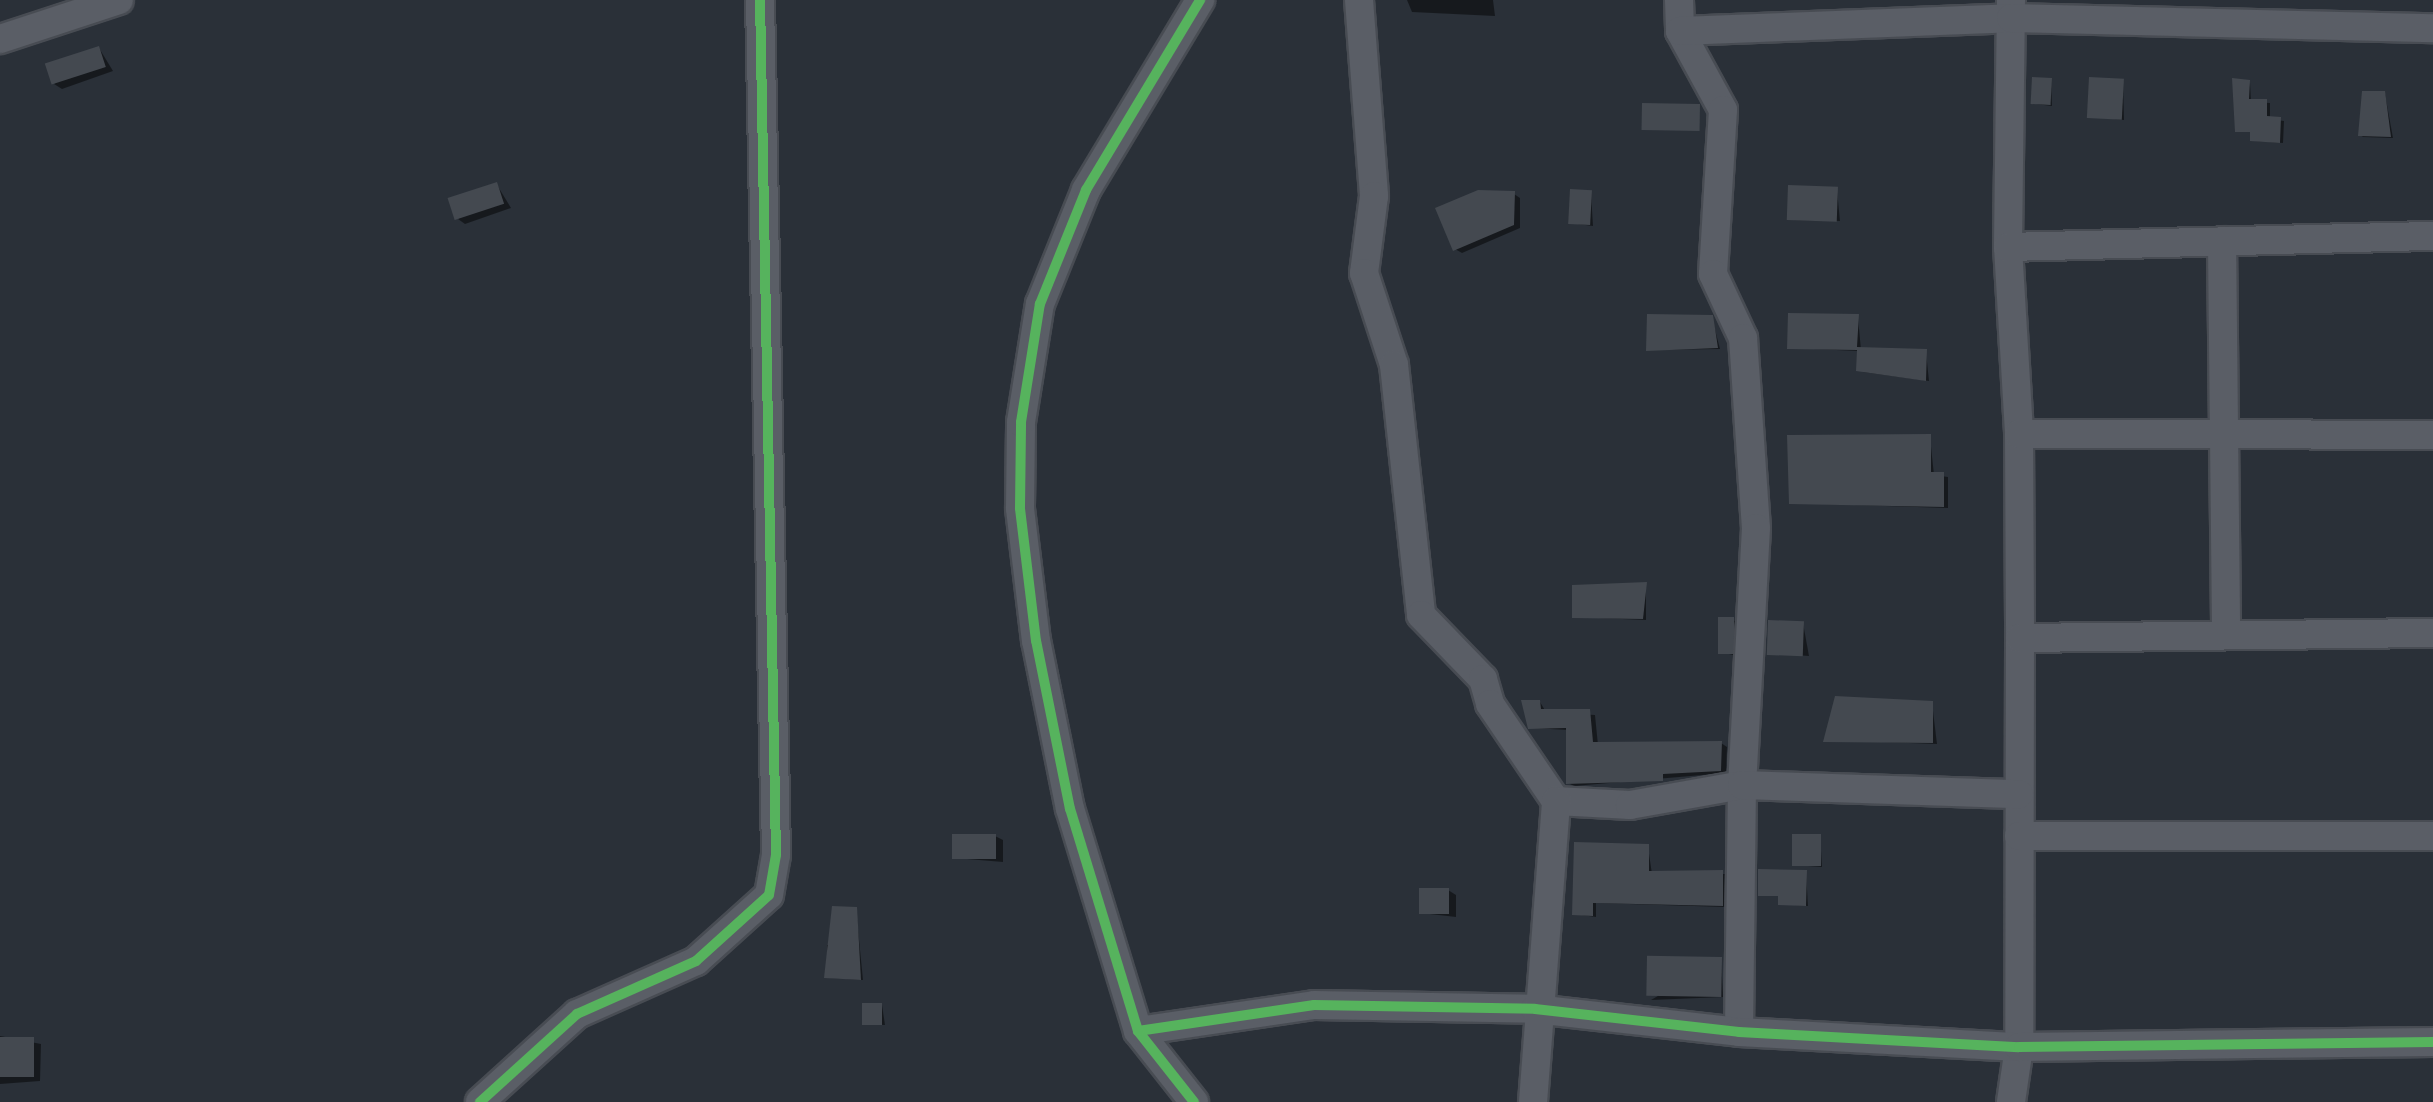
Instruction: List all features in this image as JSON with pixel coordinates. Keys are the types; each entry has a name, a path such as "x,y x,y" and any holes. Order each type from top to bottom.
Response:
{"street":[{"path":"0,39 120,0"},
{"path":"480,1102 577,1014 696,962 769,896 776,855 760,0"},
{"path":"1194,1102 1138,1031 1070,809 1036,640 1020,508 1021,422 1040,304 1086,190 1200,0"},
{"path":"1359,0 1374,196 1364,273 1394,365 1420,615 1483,680 1490,704 1556,801 1535,1009 1533,1102"},
{"path":"1679,0 1680,31 1723,110 1713,274 1743,338 1756,528 1742,786 1739,1032"},
{"path":"1680,31 2011,9 2433,28"},
{"path":"2011,9 2008,247 2019,434 2020,638 2020,1047 2011,1102"},
{"path":"2008,247 2433,236"},
{"path":"2222,242 2226,635"},
{"path":"2019,434 2433,435"},
{"path":"2020,638 2433,633"},
{"path":"1556,801 1630,805 1742,786 2019,794"},
{"path":"2019,836 2433,836"},
{"path":"1138,1031 1314,1004 1535,1009 1739,1032 2020,1047 2433,1042"}],"building":[{"path":"99,46 106,67 52,85 45,64"},
{"path":"2032,77 2052,78 2051,105 2031,104"},
{"path":"2089,77 2124,79 2122,120 2087,118"},
{"path":"2232,78 2250,80 2249,99 2267,99 2267,116 2281,117 2280,143 2250,141 2250,132 2235,132"},
{"path":"2362,91 2385,91 2391,137 2358,136"},
{"path":"1642,103 1700,104 1700,131 1642,130"},
{"path":"497,182 504,204 455,220 448,198"},
{"path":"1788,185 1838,187 1837,222 1787,220"},
{"path":"1570,189 1592,190 1590,225 1568,224"},
{"path":"1478,190 1515,191 1514,225 1453,251 1435,208"},
{"path":"1788,313 1859,314 1857,347 1927,349 1926,381 1856,371 1857,350 1787,349"},
{"path":"1647,314 1713,315 1718,348 1646,351"},
{"path":"1931,434 1931,472 1944,472 1944,507 1789,504 1787,435"},
{"path":"1647,582 1643,619 1572,618 1572,585"},
{"path":"1718,617 1734,617 1734,654 1718,654"},
{"path":"1768,620 1804,621 1803,656 1767,655"},
{"path":"1835,696 1933,701 1933,743 1823,742"},
{"path":"1521,700 1540,700 1541,709 1590,709 1593,742 1722,741 1721,771 1663,774 1663,781 1566,784 1566,728 1528,729"},
{"path":"952,834 996,834 996,859 952,859"},
{"path":"1792,834 1821,834 1821,866 1792,866"},
{"path":"1574,842 1649,844 1649,871 1723,870 1723,906 1593,903 1593,916 1572,915"},
{"path":"1758,869 1807,870 1806,906 1778,905 1778,896 1758,896"},
{"path":"1419,888 1449,888 1449,914 1419,914"},
{"path":"832,906 857,907 861,980 824,978"},
{"path":"1647,956 1722,957 1721,997 1646,996"},
{"path":"862,1003 882,1003 882,1025 862,1025"},
{"path":"0,1037 34,1037 34,1077 0,1077"}],"cycle path":[{"path":"480,1102 577,1014 696,961 769,895 776,855 760,0"},
{"path":"1194,1102 1138,1031 1070,809 1036,641 1020,508 1021,422 1040,304 1086,190 1200,0"},
{"path":"1138,1031 1314,1005 1535,1009 1739,1032 2019,1047 2433,1042"}]}
